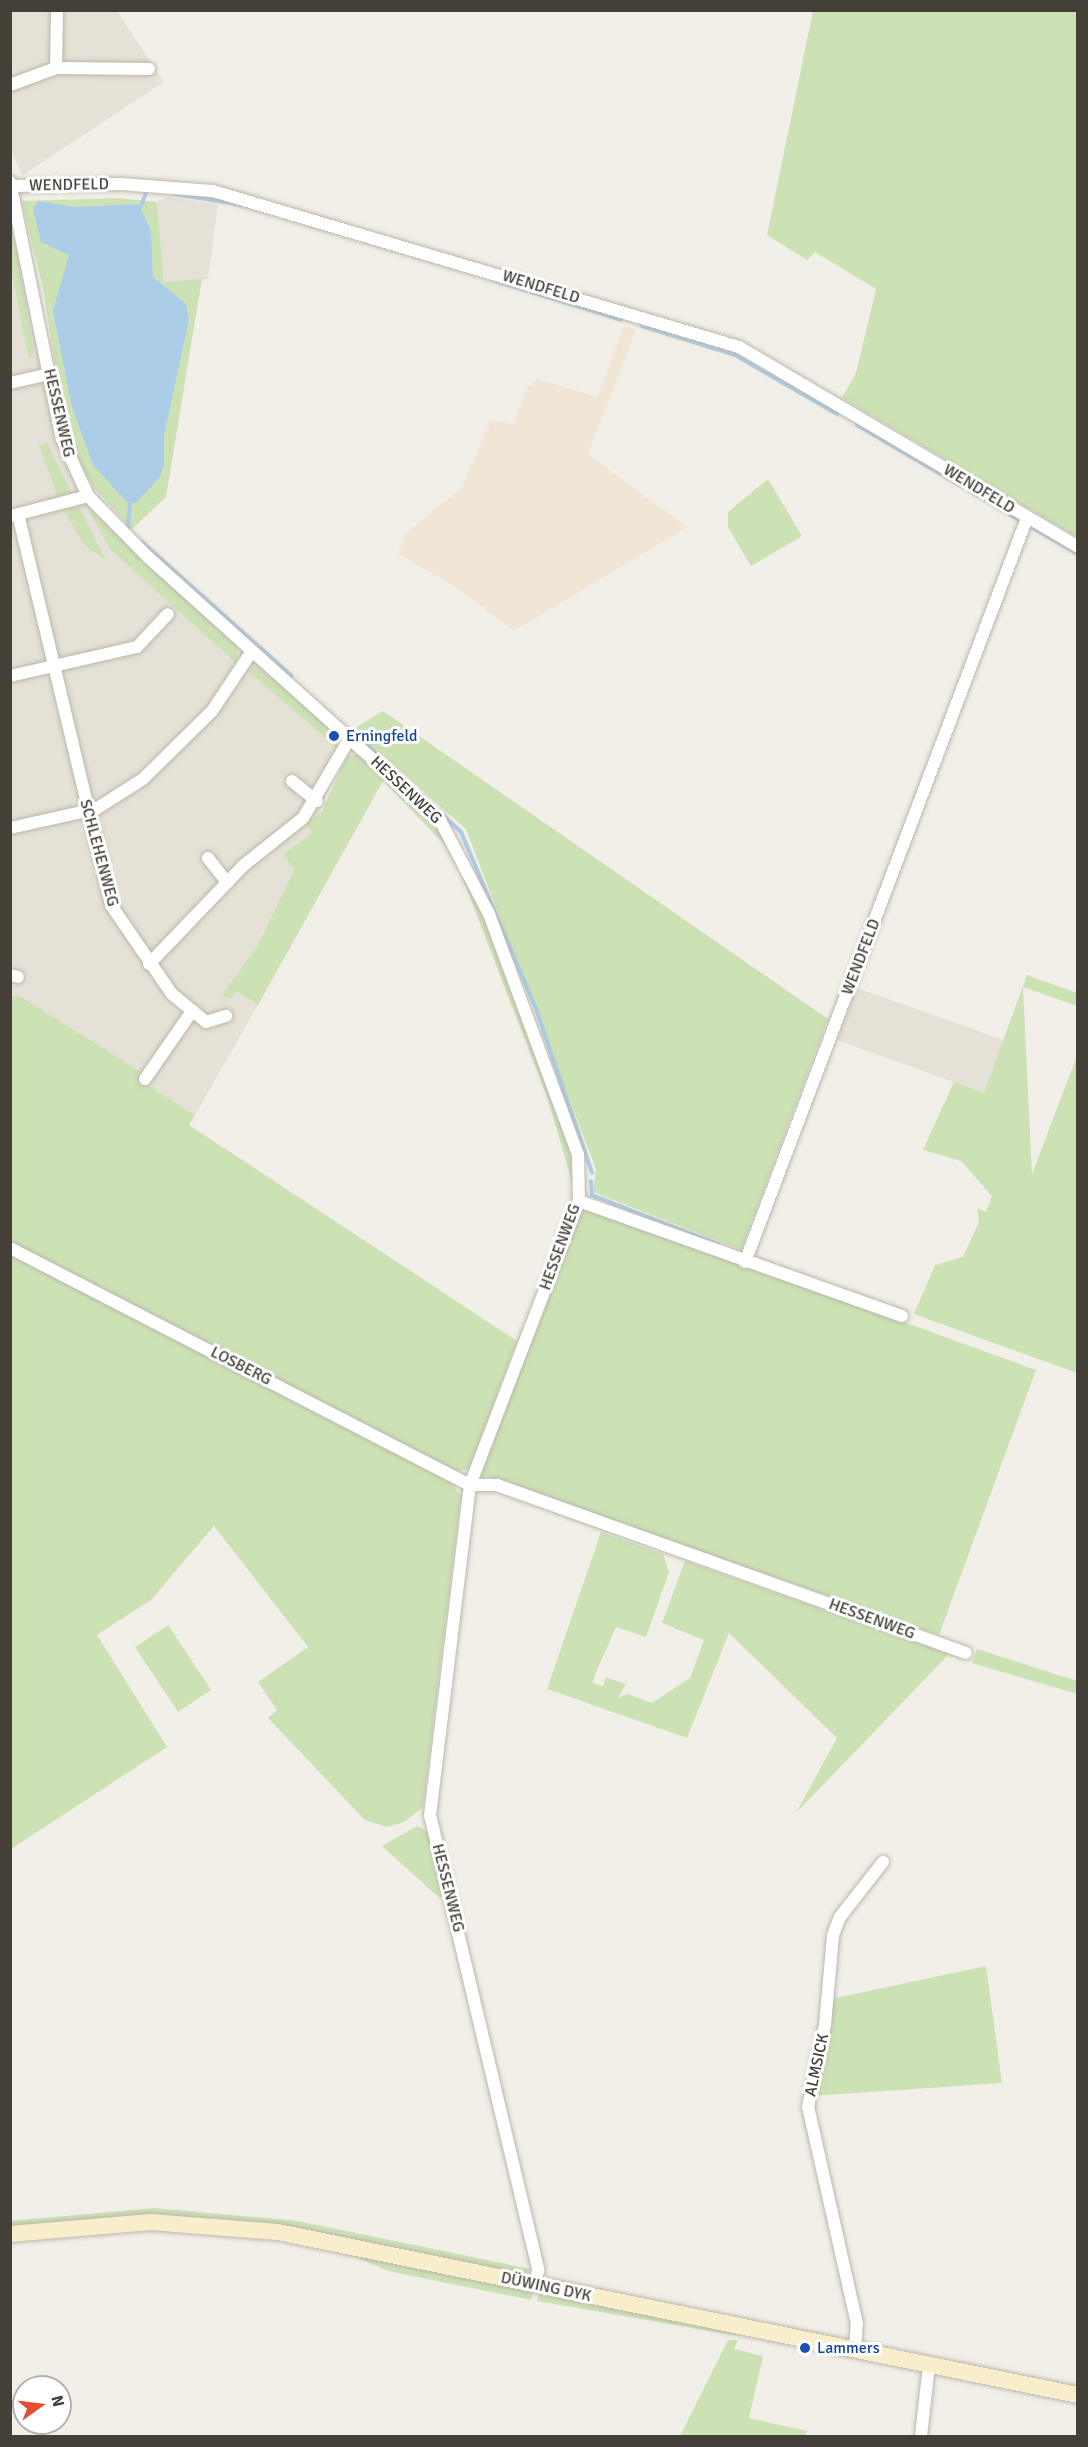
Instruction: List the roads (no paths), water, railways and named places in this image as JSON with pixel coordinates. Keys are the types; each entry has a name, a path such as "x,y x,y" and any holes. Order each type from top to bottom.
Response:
{"street":[{"path":"56,68 57,10"},
{"path":"10,85 56,68 149,69"},
{"name":"HESSENWEG","path":"12,184 62,439 88,496 252,651 427,807 458,845 565,1113 578,1154 579,1201 470,1485 430,1815 538,2270 535,2285"},
{"name":"WENDFELD","path":"12,184 120,184 213,191 739,347 1077,547"},
{"path":"10,383 49,374"},
{"path":"14,515 88,496"},
{"name":"SCHLEHENWEG","path":"14,515 54,666 111,905 149,964 192,1011"},
{"name":"WENDFELD","path":"745,1262 1027,518"},
{"path":"10,676 137,647 168,614"},
{"path":"10,828 87,811 125,792 189,739 252,651"},
{"path":"149,964 227,882 317,801 350,738"},
{"path":"292,781 317,801"},
{"path":"208,858 227,882"},
{"path":"145,1079 192,1011 206,1022 226,1016"},
{"path":"579,1201 902,1316"},
{"name":"LOSBERG","path":"10,1248 470,1485"},
{"name":"HESSENWEG","path":"470,1485 497,1485 966,1653"},
{"name":"ALMSICK","path":"855,2350 857,2324 808,2107 825,2025 833,1935 840,1917 883,1862"},
{"name":"DÜWING DYK","path":"10,2234 122,2223 225,2225 329,2241 1077,2395"},
{"path":"921,2436 929,2365"}],"water":[{"path":"38,201 74,207 138,204 151,230 153,277 186,304 189,320 164,435 164,463 160,477 136,503 127,502 93,465 72,407 53,311 69,255 41,242 33,209"}],"waterway":[{"path":"140,208 147,191"},
{"path":"175,194 242,205"},
{"path":"496,281 621,320"},
{"path":"642,326 735,355 837,414"},
{"path":"857,425 1019,520"},
{"path":"128,528 130,502"},
{"path":"1033,528 1078,554"},
{"path":"142,542 291,675"},
{"path":"361,739 461,832 536,1009 592,1173"},
{"path":"591,1181 592,1195 718,1244"}],"place":[{"name":"Erningfeld","path":"334,736"},
{"name":"Lammers","path":"805,2348"}]}
